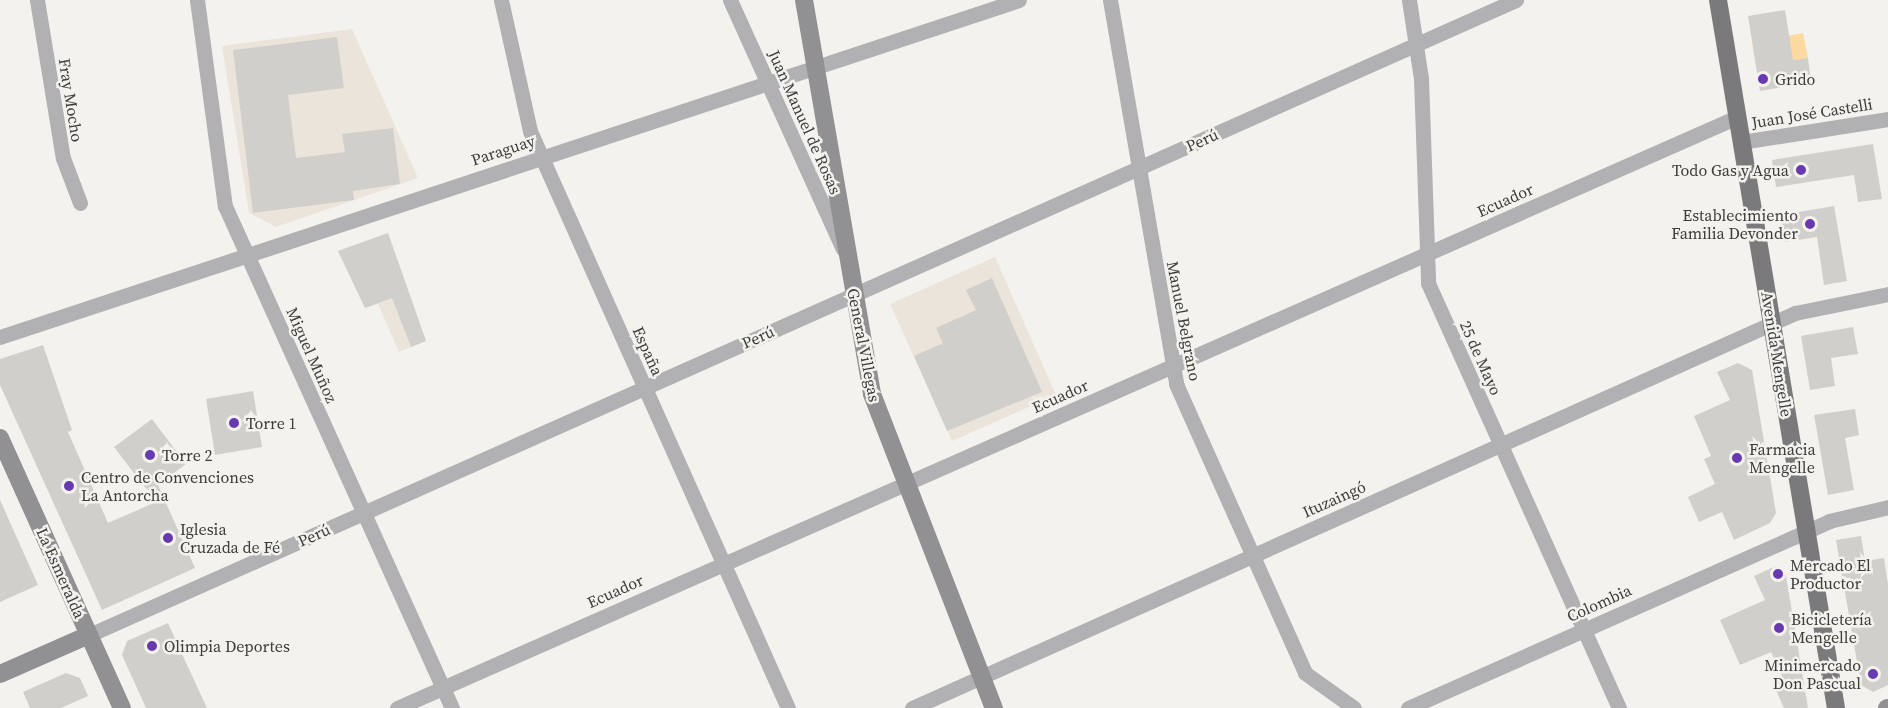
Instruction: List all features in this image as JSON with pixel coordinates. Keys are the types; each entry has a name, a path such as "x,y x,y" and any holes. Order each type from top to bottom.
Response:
{"main road":[{"name":"Avenida Mengelle","path":"1718,0 1836,708"}],"street":[{"name":"Fray Mocho","path":"37,0 64,165 80,203"},
{"name":"Miguel Muñoz","path":"197,0 218,180 246,254 452,708"},
{"name":"España","path":"501,0 518,95 541,156 788,708"},
{"name":"Juan Manuel de Rosas","path":"730,0 848,259"},
{"name":"General Villegas","path":"804,0 872,394 994,708"},
{"name":"Paraguay","path":"0,337 815,65 1018,0"},
{"name":"Manuel Belgrano","path":"1110,0 1172,367 1252,555 1309,678 1354,708"},
{"name":"25 de Mayo","path":"1409,0 1416,45 1424,255 1431,291 1619,708"},
{"name":"Perú","path":"0,674 1516,0"},
{"name":"Ecuador","path":"397,708 723,562 1172,367 1737,117"},
{"name":"Juan José Castelli","path":"1742,142 1888,118"},
{"name":"Ituzaingó","path":"912,708 1772,323 1808,308 1888,294"},
{"name":"La Esmeralda","path":"0,438 122,708"},
{"name":"Colombia","path":"1408,708 1806,530 1888,507"}],"shaded area":[{"path":"352,29 418,178 276,227 249,213 222,46"},
{"path":"1803,33 1808,58 1756,66 1752,42"},
{"path":"388,233 426,341 399,352 378,304 365,308 338,251"},
{"path":"995,257 1056,395 952,441 890,304"}],"building":[{"path":"1785,10 1793,60 1808,58 1811,82 1760,91 1748,16"},
{"path":"337,37 344,88 288,95 296,158 345,152 342,134 393,128 400,184 353,191 354,200 253,213 233,50"},
{"path":"1873,144 1882,199 1858,202 1854,175 1776,187 1772,160"},
{"path":"1834,206 1847,281 1824,285 1817,237 1785,242 1781,215"},
{"path":"388,233 426,341 411,347 392,298 365,308 338,251"},
{"path":"992,278 1042,392 947,431 914,356 943,343 936,328 976,310 966,290"},
{"path":"1853,327 1858,354 1831,358 1835,386 1810,390 1801,336"},
{"path":"43,345 72,430 68,432 108,523 156,502 114,447 152,419 186,464 158,485 195,568 102,610 0,385 0,359"},
{"path":"1738,363 1752,370 1776,513 1770,523 1734,540 1722,512 1699,522 1688,497 1715,484 1704,459 1711,456 1694,416 1730,400 1717,372"},
{"name":"Torre 1","path":"253,391 262,447 215,455 206,399"},
{"path":"1855,409 1859,435 1845,438 1854,490 1828,495 1814,415"},
{"path":"0,500 38,585 0,602"},
{"path":"1861,536 1865,561 1884,558 1888,584 1888,685 1873,692 1861,685 1836,540"},
{"path":"1776,566 1785,570 1808,708 1784,708 1772,681 1782,676 1771,652 1740,665 1720,620 1765,600 1754,576"},
{"path":"168,623 207,708 146,708 122,655 127,641"},
{"path":"66,673 80,678 88,696 61,708 30,708 23,692"}],"place":[{"name":"Grido","path":"1763,79"},
{"name":"Todo Gas y Agua","path":"1801,170"},
{"name":"Establecimiento Familia Devonder","path":"1810,224"},
{"name":"Torre 1","path":"234,423"},
{"name":"Torre 2","path":"150,455"},
{"name":"Farmacia Mengelle","path":"1737,458"},
{"name":"Centro de Convenciones La Antorcha","path":"69,486"},
{"name":"Iglesia Cruzada de Fé","path":"168,538"},
{"name":"Mercado El Productor","path":"1778,574"},
{"name":"Bicicletería Mengelle","path":"1779,628"},
{"name":"Olimpia Deportes","path":"152,646"},
{"name":"Minimercado Don Pascual","path":"1873,674"}]}
